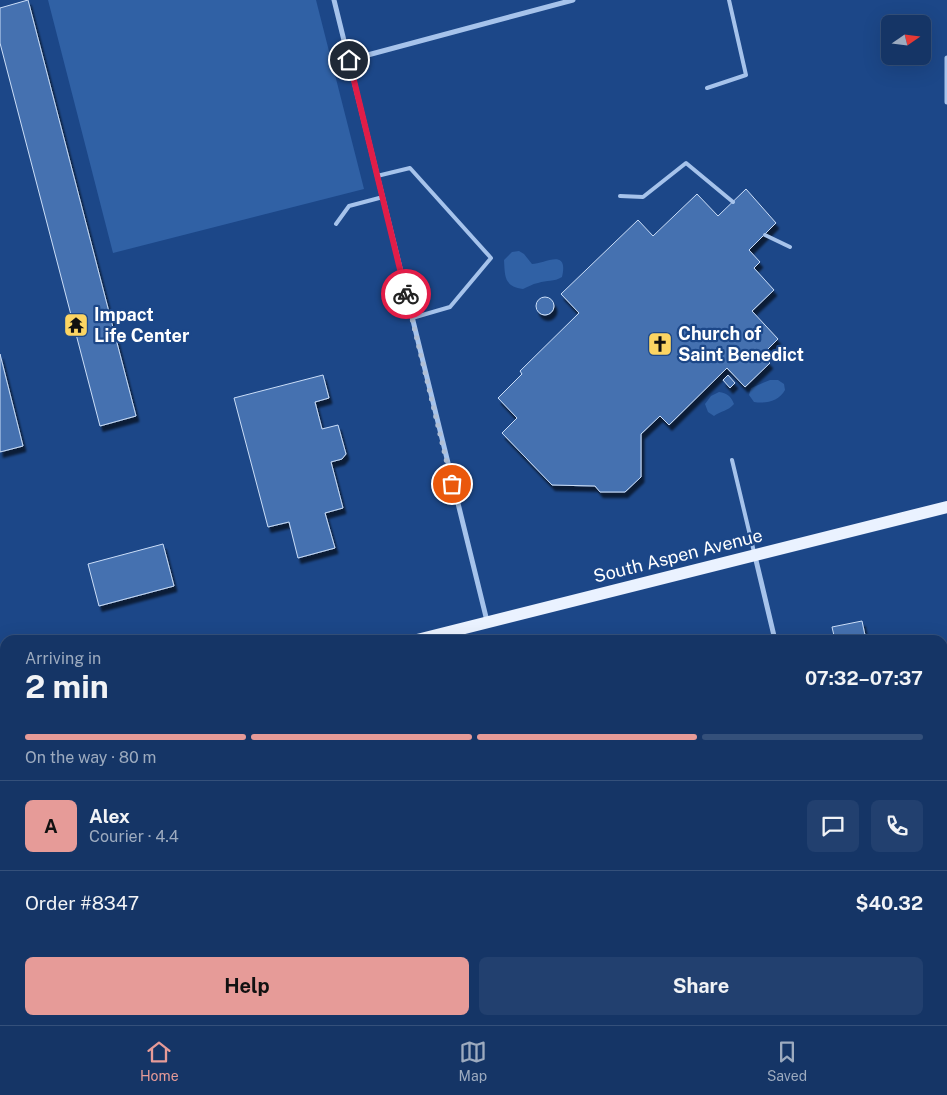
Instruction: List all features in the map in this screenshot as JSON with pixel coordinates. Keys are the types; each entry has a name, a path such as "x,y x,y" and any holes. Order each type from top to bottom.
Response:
{"main road":[{"name":"South Aspen Avenue","path":"436,635 947,507"}],"street":[{"path":"334,0 487,622"},
{"path":"349,60 573,0"},
{"path":"947,58 947,102"},
{"path":"755,555 774,635"}],"lane":[{"path":"707,88 746,75 728,0"},
{"path":"620,196 643,197 686,163 733,202"},
{"path":"378,176 410,168 490,258 450,307 412,318"},
{"path":"336,224 349,206 383,197"},
{"path":"765,235 790,247"},
{"path":"732,460 755,555"}],"shaded area":[{"path":"48,0 316,0 364,189 113,253"},
{"path":"519,251 532,264 554,259 559,260 562,262 562,277 534,284 523,289 512,286 505,276 504,260 512,252"},
{"path":"770,380 778,380 784,384 785,390 772,401 754,402 749,395 751,388"},
{"path":"719,392 728,395 734,404 714,416 708,412 705,404 711,396"}],"building":[{"path":"28,0 136,416 100,426 0,43 0,8"},
{"name":"Church of Saint Benedict","path":"746,189 776,223 749,250 760,262 754,268 774,290 752,311 778,339 762,355 770,363 745,387 727,368 669,425 660,416 641,434 641,477 625,492 600,492 595,486 552,485 502,433 517,418 498,398 522,374 520,371 579,313 561,294 638,220 653,236 697,194 718,216"},
{"path":"541,297 549,297 554,302 552,313 541,315 536,310 536,302"},
{"path":"0,354 23,446 0,452"},
{"path":"323,375 329,398 315,402 322,429 338,425 346,454 342,459 331,462 343,508 325,513 335,548 298,558 289,522 268,527 234,398"},
{"path":"728,375 735,383 730,388 723,380"},
{"path":"163,544 174,586 99,606 88,564"},
{"path":"862,621 865,635 834,635 832,627"}],"way so far":[{"path":"406,294 452,484"}],"place":[{"name":"Impact Life Center","path":"76,325"},
{"name":"Church of Saint Benedict","path":"660,344"}],"route":[{"path":"349,60 406,294"}]}
